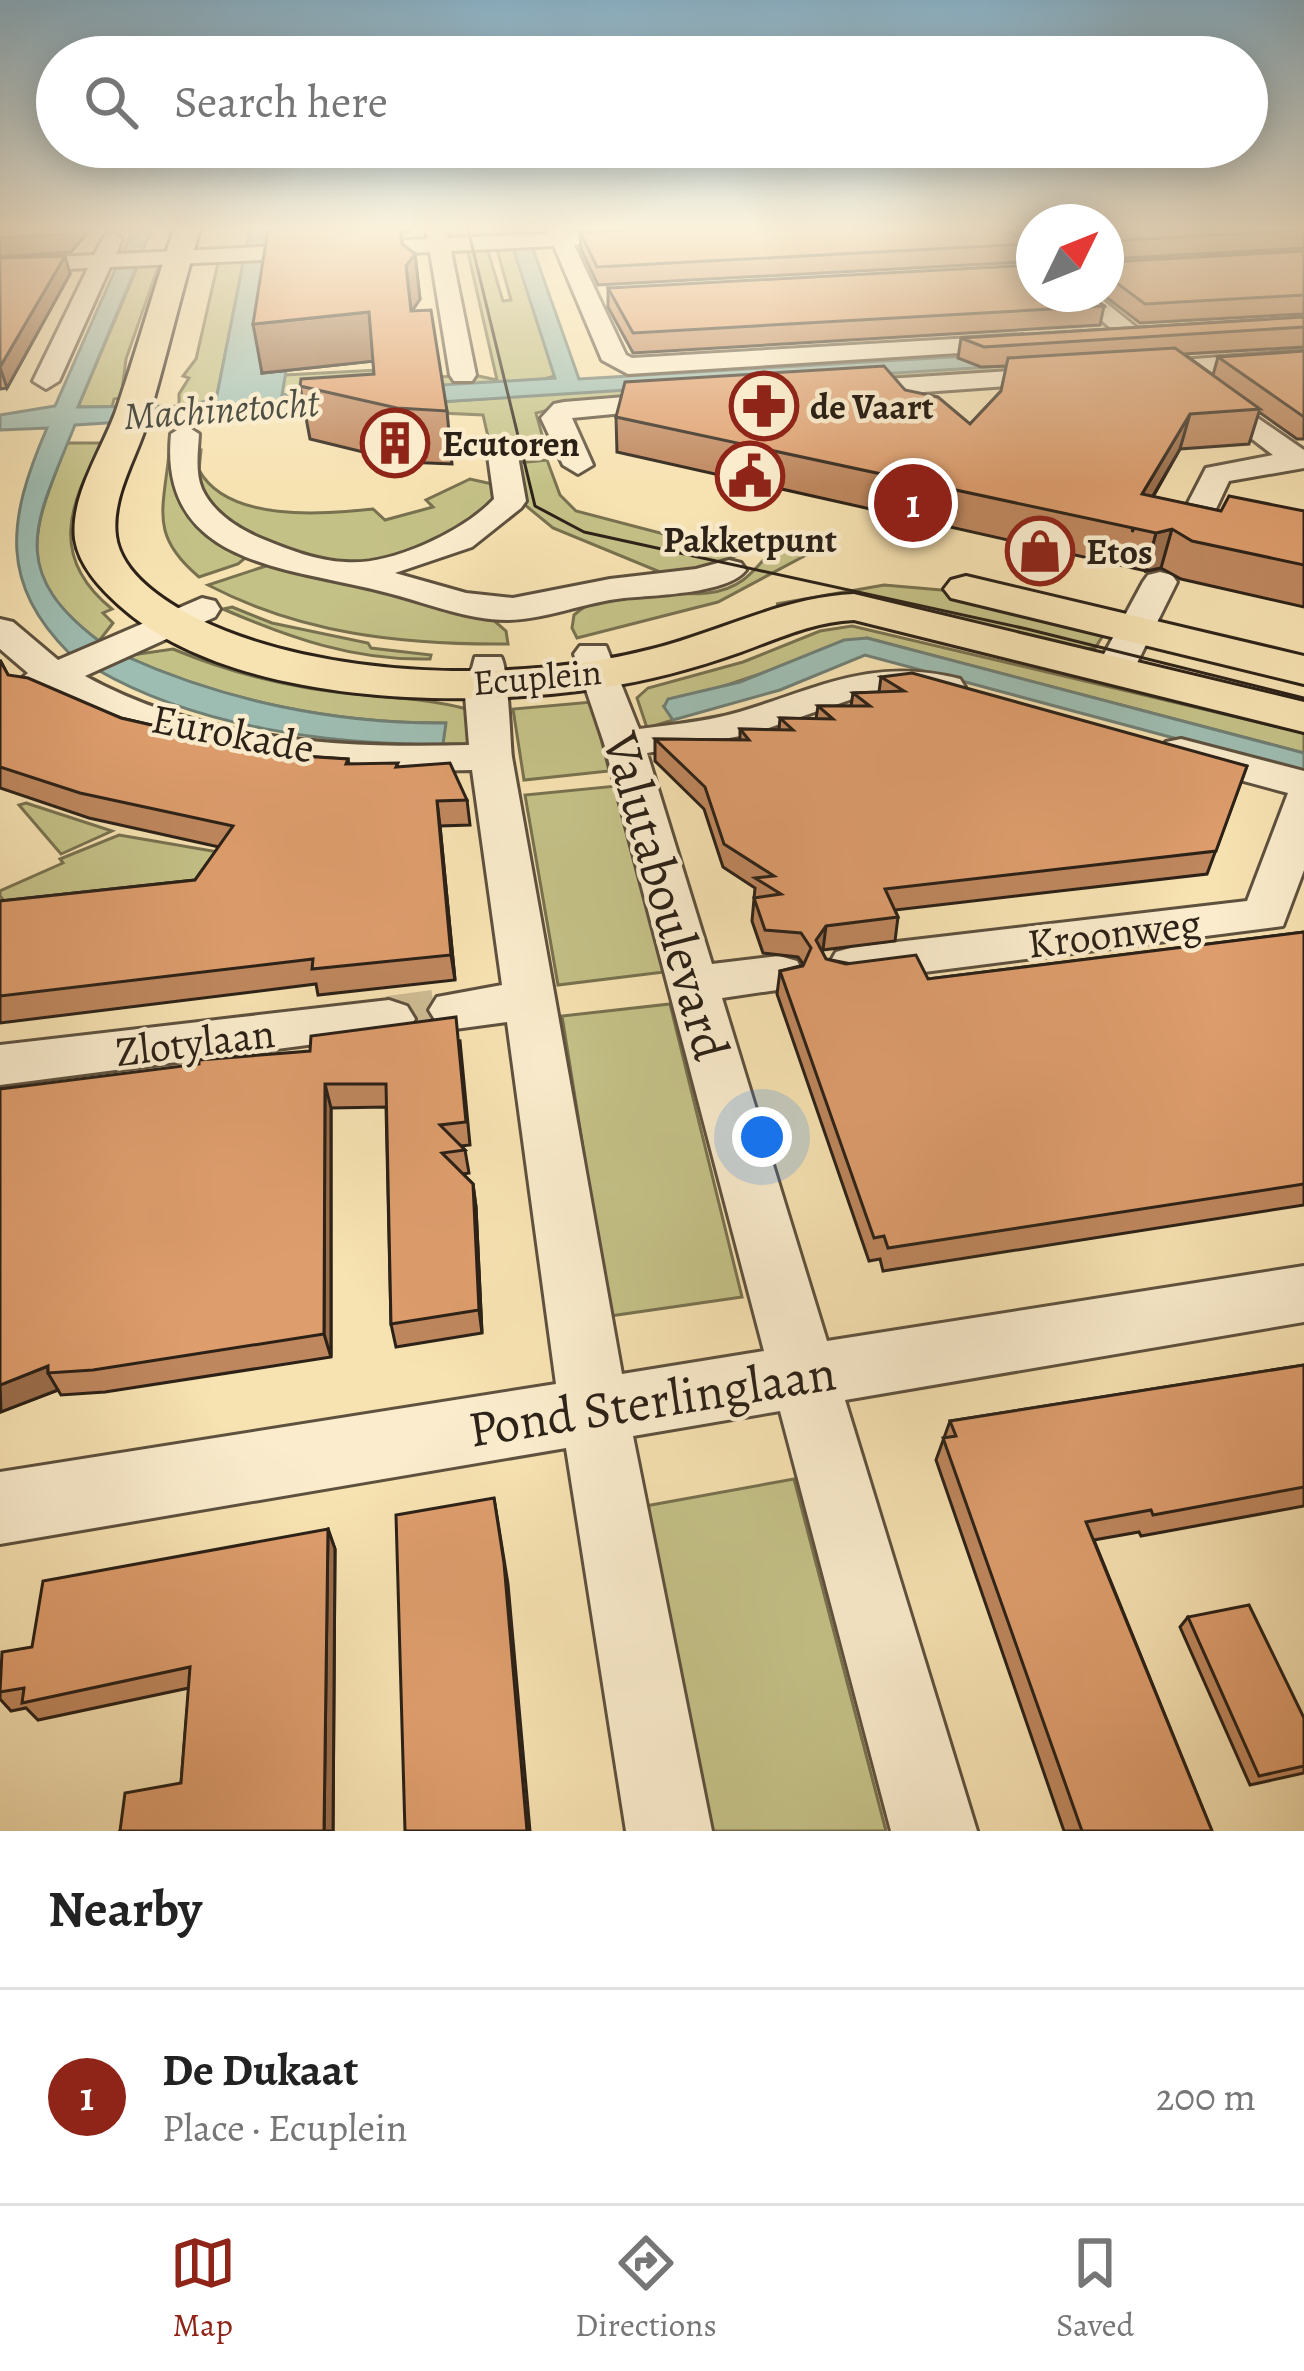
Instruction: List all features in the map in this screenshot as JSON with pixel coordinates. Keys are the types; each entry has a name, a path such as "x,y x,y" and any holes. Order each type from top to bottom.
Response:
{"main road":[{"path":"147,434 149,393 173,314"},
{"name":"Ecuplein","path":"147,434 98,509 96,542 106,566 129,595 186,616 240,653 312,669 439,684 488,674 687,654 800,612 832,607 1140,620"},
{"name":"Ecuplein","path":"597,664 822,586 878,580 955,586 1140,620"},
{"path":"1140,620 1304,670"},
{"path":"1140,620 1304,717"}],"street":[{"path":"46,382 81,314"},
{"path":"452,314 464,375"},
{"path":"602,314 616,360 628,366 864,342 1039,341"},
{"path":"1087,338 1145,335 1113,314"},
{"path":"803,392 1304,359"},
{"path":"1176,369 1301,460"},
{"path":"578,465 555,418 564,410 716,398"},
{"name":"Ecuplein","path":"147,434 203,513 268,556 512,609 613,579 686,584 729,570"},
{"name":"Ecuplein","path":"349,573 465,541 513,513 503,456"},
{"path":"1192,526 1217,474 1301,460"},
{"path":"50,677 186,616"},
{"name":"Eurokade","path":"0,630 50,677 111,706 194,733 383,758 491,757"},
{"name":"Valutaboulevard","path":"597,664 624,743 934,1831"},
{"path":"488,674 491,757 594,1410 669,1831"},
{"path":"624,743 738,724 850,684 910,677 975,695"},
{"path":"1150,742 1304,784"},
{"name":"Kroonweg","path":"842,966 1266,915 1304,801"},
{"path":"692,984 779,974"},
{"path":"455,1010 532,1000"},
{"name":"Zlotylaan","path":"0,1065 389,1019"},
{"name":"Pond Sterlinglaan","path":"0,1508 1304,1294"}],"shaded area":[{"path":"117,314 141,314 126,359 121,398 114,399 112,407 78,407"},
{"path":"206,314 233,314 216,400 179,406 179,394 189,378 183,376 196,359"},
{"path":"482,314 535,314 555,376 530,383 1149,357 1160,365 590,400 536,413 546,449 491,450 483,415 441,413 438,402 496,398 281,395 285,375 378,370 420,378 474,375 497,380"},
{"path":"67,443 103,443 81,488 71,530 79,570 112,609 103,613 113,623 99,641 52,595 37,551 45,503"},
{"path":"189,450 201,450 199,470 213,487 231,499 278,511 373,509 385,520 433,507 426,500 470,479 501,486 497,508 440,539 386,559 330,564 265,547 230,524 196,496"},
{"path":"180,453 179,475 250,554 238,564 199,577 173,548 163,522 169,454"},
{"path":"547,460 560,495 576,511 740,554 701,569 660,572 553,528 525,505 517,463"},
{"path":"775,546 808,554 718,602 577,638 572,628 574,615 616,595 725,589 743,580"},
{"path":"269,565 490,617 506,631 508,644 354,633 280,615 208,585"},
{"path":"884,585 953,591 1104,634 1095,648 1085,649 836,597 776,604"},
{"path":"232,607 272,623 368,643 371,648 431,655 430,659 375,656 324,646 223,609"},
{"path":"852,626 1304,733 1304,753 867,638 664,706 673,720 647,728 637,698 648,688 743,662 820,631"},
{"path":"173,649 292,685 467,709 470,744 443,744 445,723 363,719 281,707 201,686 125,656"},
{"path":"592,702 609,771 524,780 513,709"},
{"path":"616,786 664,972 558,985 525,795"},
{"path":"26,803 112,831 61,854 19,805"},
{"path":"119,835 276,862 20,920 0,896 0,891 63,863 60,859"},
{"path":"670,1004 742,1297 610,1316 562,1016"},
{"path":"794,1479 886,1831 699,1831 640,1507"}],"water":[{"name":"Machinetocht","path":"95,314 116,314 78,407 179,406 216,400 233,314 276,314 262,372 286,371 282,395 555,378 535,314 556,314 579,379 1137,346 1149,357 75,425 49,489 37,542 50,590 69,615 99,641 70,654 31,602 17,550 23,493 47,428 0,430 0,415 55,406"},
{"path":"867,638 1304,753 1304,773 865,655 780,690 673,720 664,707 668,699 740,682 844,640"},
{"path":"125,656 202,686 282,707 364,719 446,723 443,744 309,736 220,718 135,689 96,669"}],"building":[{"path":"0,314 31,314 0,367"},
{"path":"255,314 345,314 253,324"},
{"path":"369,314 432,314 447,411 397,408 300,386 301,379 374,374"},
{"path":"623,314 957,314 633,333"},
{"path":"1304,317 1304,327 984,347 961,338"},
{"path":"1175,348 1260,409 1190,414 1142,494 1221,511 1229,496 1304,511 1304,565 1192,541 1172,529 1156,533 616,417 625,382 884,366 905,390 938,397 970,424 1001,391 1008,358"},
{"path":"1304,351 1304,417 1218,357"},
{"path":"0,660 8,675 28,678 121,718 256,749 253,753 348,759 346,764 398,763 396,767 450,763 467,800 437,801 451,955 312,969 313,959 0,996 0,901 195,880 233,826 80,793 0,767"},
{"path":"912,673 1247,766 1216,851 885,889 898,917 826,926 816,940 826,959 846,964 916,955 928,979 1304,932 1304,1184 888,1248 884,1236 874,1238 780,971 803,966 811,948 801,933 765,930 754,898 781,894 755,878 774,876 724,844 705,787 655,739 749,740 740,729 793,730 780,718 833,719 818,706 870,706 853,693 904,691 881,677"},
{"path":"456,1017 466,1122 440,1125 465,1150 442,1153 473,1184 479,1310 391,1324 386,1084 325,1084 324,1334 93,1370 48,1373 48,1366 0,1385 0,1089 199,1064 199,1060 310,1051 311,1036"},
{"path":"1304,1365 1304,1487 1153,1515 1151,1510 1086,1522 1212,1831 1082,1831 943,1438 956,1436 950,1421"},
{"path":"494,1498 527,1831 405,1831 396,1515"},
{"path":"328,1529 324,1831 120,1831 125,1793 181,1783 190,1667 22,1703 24,1688 0,1692 2,1652 32,1647 43,1581"},
{"path":"1249,1605 1304,1718 1304,1766 1259,1776 1188,1617"}],"tunnel":[{"path":"389,1019 455,1010"}],"tram line":[{"path":"489,314 535,506 584,532 1027,629 1304,698"}],"place":[{"name":"de Vaart","path":"764,406"},
{"name":"Ecutoren","path":"395,443"},
{"name":"Pakketpunt","path":"750,476"},
{"name":"De Dukaat","path":"913,503"},
{"name":"Etos","path":"1040,551"}]}
